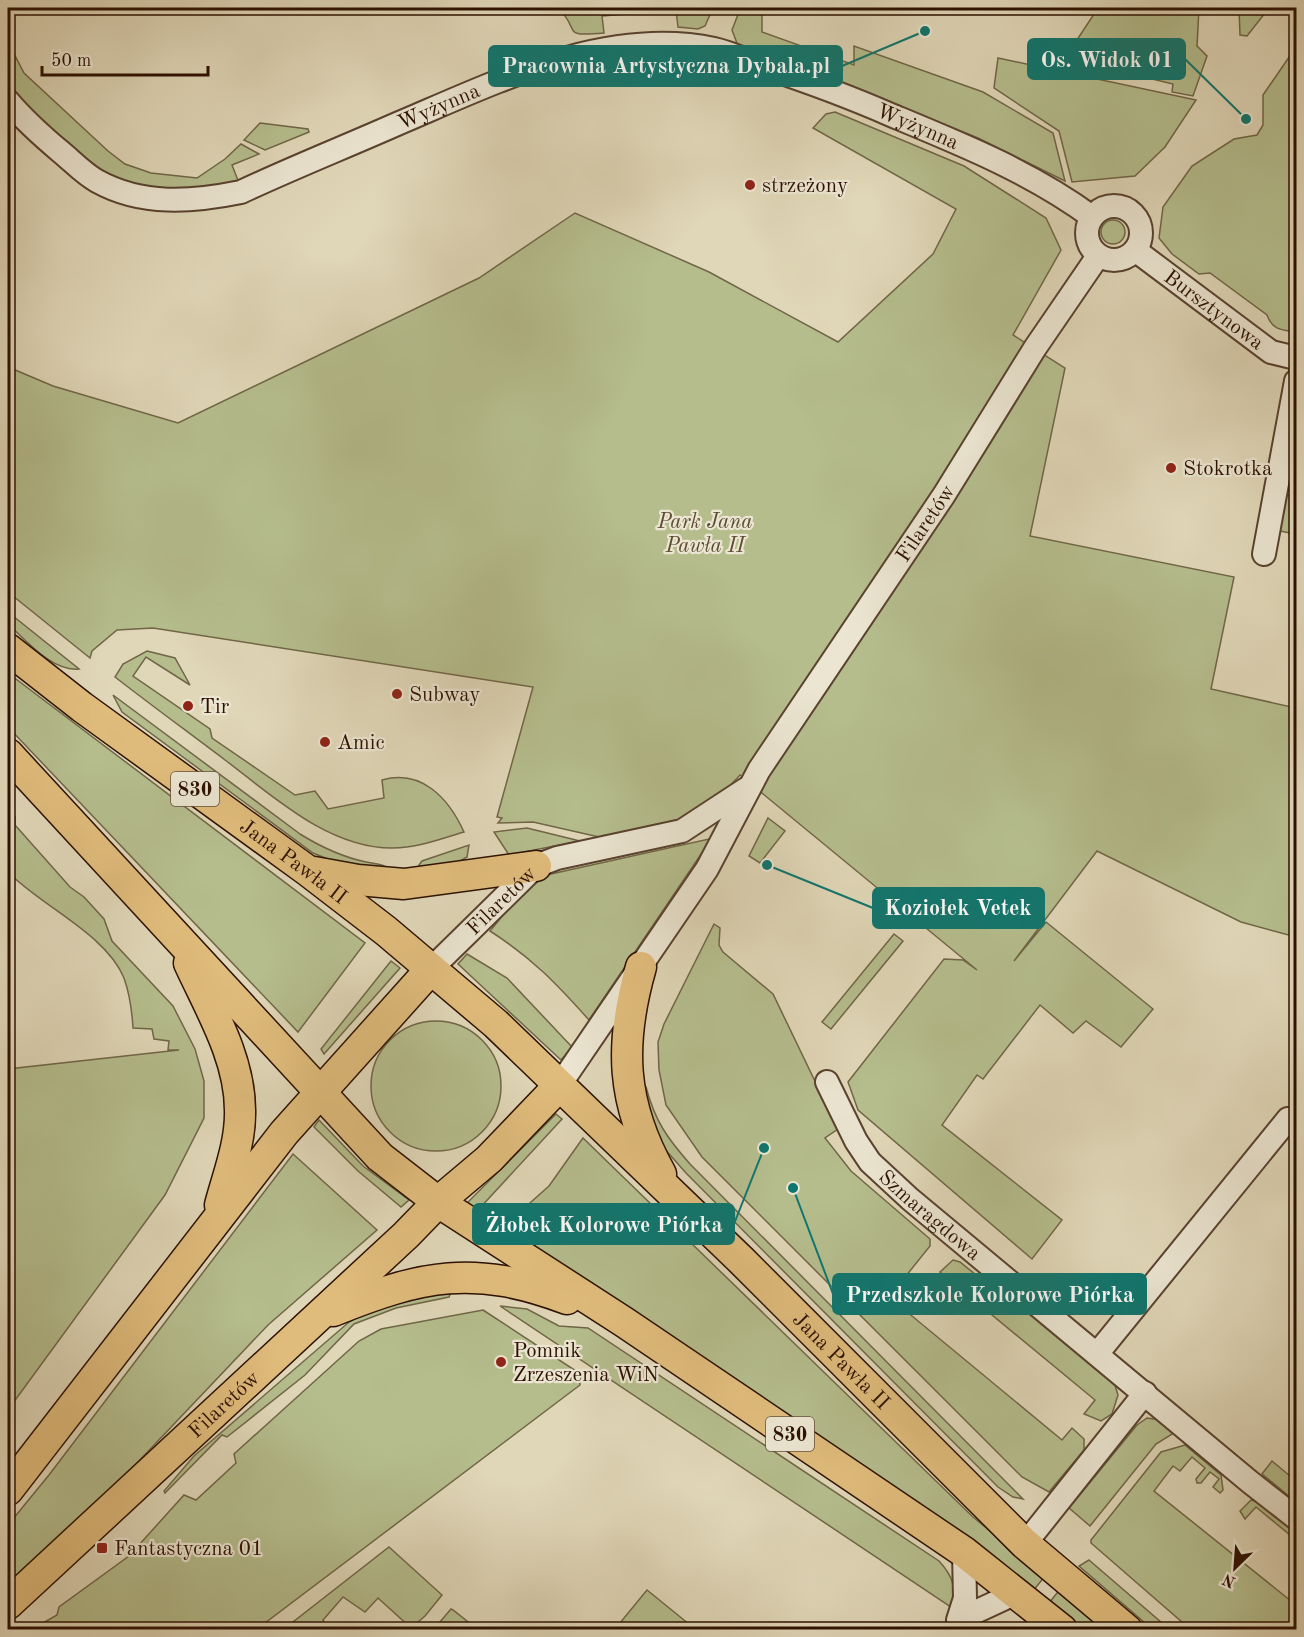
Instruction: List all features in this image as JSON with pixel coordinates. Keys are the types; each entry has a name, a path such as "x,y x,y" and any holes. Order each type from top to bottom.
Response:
{"main road":[{"name":"Jana Pawła II","path":"8,649 82,707 308,871 431,969"},
{"name":"830","path":"8,754 380,1157 438,1202 615,1317 964,1552 1062,1629"},
{"path":"308,871 358,880 404,884 536,866"},
{"path":"177,938 226,1044 240,1099 234,1156 216,1220"},
{"path":"641,968 628,1019 625,1053 627,1079 631,1103 641,1132 671,1192"},
{"path":"8,1490 284,1133 431,969"},
{"name":"830","path":"431,969 496,1024 559,1086"},
{"name":"Jana Pawła II","path":"559,1086 671,1192 1025,1544 1127,1629"},
{"name":"Filaretów","path":"8,1604 406,1235 438,1202 489,1159 559,1086"},
{"path":"315,1318 388,1288 422,1280 470,1277 518,1283 615,1317"}],"street":[{"name":"Wyżynna","path":"8,101 38,133 96,180 125,193 175,201 241,192 477,89 538,66 581,54 635,47 666,45 714,49 841,93 965,146 1019,171 1092,217"},
{"path":"1109,206 1130,211 1140,226 1140,239 1135,250 1122,260 1114,261 1098,256 1086,238 1092,217 1109,206"},
{"name":"Bursztynowa","path":"1135,250 1271,352 1296,358"},
{"name":"Filaretów","path":"559,1086 707,869 753,779 944,495 1035,348 1098,256"},
{"path":"1264,554 1296,381"},
{"name":"Filaretów","path":"431,969 536,866 556,858 682,831 753,779"},
{"name":"Szmaragdowa","path":"827,1082 856,1141 870,1161 910,1199 1296,1518"},
{"path":"1097,1354 1288,1119"},
{"path":"1025,1544 1145,1393"},
{"path":"954,1624 965,1598 964,1552"},
{"path":"954,1624 1017,1593"}],"green space":[{"path":"558,8 713,8 705,26 698,29 678,27 676,10 602,16 604,33 581,34 573,31"},
{"path":"744,8 762,14 762,32 854,65 854,46 983,92 1053,133 1065,181 978,138 827,77 738,46 732,30 739,12"},
{"path":"1098,8 1199,8 1197,46 1207,56 1193,96 1172,92 1173,84 1115,70 1112,79 1059,67"},
{"path":"1239,8 1269,8 1247,36 1240,35"},
{"path":"8,42 24,73 125,164 151,173 197,178 225,159 241,144 259,154 232,165 239,183 171,189 144,186 118,179 96,166 68,143 36,116 13,91 6,74"},
{"path":"1296,47 1296,332 1282,330 1272,324 1267,315 1210,273 1199,274 1172,254 1159,238 1163,207 1192,166 1234,139 1257,135 1263,125 1263,95"},
{"path":"998,58 1196,100 1165,147 1135,176 1072,182 1059,131 994,88"},
{"name":"Park Jana Pawła II","path":"835,112 964,166 1046,218 1061,250 1013,335 1065,368 1030,536 1234,577 1211,689 1296,708 1296,937 1241,922 1097,851 1014,961 1046,922 1153,1009 1121,1047 1086,1021 1073,1033 1040,1005 983,1079 977,1075 942,1125 1062,1220 1032,1259 858,1110 848,1082 944,959 963,960 977,970 740,775 723,793 681,819 599,837 533,822 498,823 502,818 497,817 533,687 153,628 117,630 92,651 90,658 8,592 8,367 53,386 178,423 479,278 575,213 709,272 838,342 933,254 956,209 813,128 826,114"},
{"path":"260,123 308,129 309,132 265,150 244,140"},
{"path":"1113,220 1122,223 1125,232 1122,241 1113,244 1104,241 1101,232 1104,223"},
{"path":"1284,495 1296,497 1296,534 1274,530"},
{"path":"8,612 79,669 69,669 40,654 8,624"},
{"path":"147,651 175,658 190,685 146,657 133,676 210,729 212,738 295,795 315,791 328,809 384,798 382,780 409,779 421,782 441,797 464,832 401,848 368,846 324,830 302,818 115,677 123,664"},
{"path":"8,673 365,943 298,1032 8,727"},
{"path":"113,695 300,834 340,854 389,869 340,864 313,853 122,712"},
{"path":"8,808 15,817 15,825 70,887 84,897 104,919 112,941 173,1006 195,1049 204,1081 204,1118 165,1195 8,1410 8,1069 179,1050 168,1050 169,1041 154,1039 152,1029 133,1028 128,991 115,962 88,934 8,872"},
{"path":"768,818 785,831 760,863 749,856"},
{"path":"527,828 580,841 509,855 494,832"},
{"path":"709,839 710,841 589,1020 543,972 519,951 490,931 512,904 542,876"},
{"path":"469,845 467,857 455,864 421,872 419,865 422,861"},
{"path":"714,924 720,928 719,945 723,952 773,994 838,1129 825,1138 851,1171 930,1239 930,1246 889,1297 1062,1440 1072,1428 1084,1439 1084,1450 1049,1492 1022,1477 702,1157 666,1105 659,1070 658,1042 664,1024"},
{"path":"894,934 903,941 831,1029 822,1022"},
{"path":"467,954 507,978 572,1047 561,1060 458,964"},
{"path":"391,961 400,968 324,1054 321,1049"},
{"path":"436,1021 461,1026 482,1040 496,1061 501,1086 496,1111 482,1132 461,1146 436,1151 411,1146 390,1132 376,1111 371,1086 376,1061 390,1040 411,1026"},
{"path":"637,1081 646,1087 653,1110 663,1128 690,1164 1023,1499 1013,1497 998,1487 686,1173 663,1147"},
{"path":"556,1114 562,1119 478,1210 467,1203"},
{"path":"319,1120 363,1166 409,1200 401,1207 358,1171 314,1127"},
{"path":"583,1138 973,1517 1045,1576 1033,1591 503,1227 549,1186"},
{"path":"293,1154 377,1230 268,1325 137,1463 8,1587 8,1525 49,1475"},
{"path":"953,1260 960,1262 1007,1300 1012,1295 1113,1379 1118,1395 1112,1414 1101,1421 1084,1414 1095,1400 940,1272"},
{"path":"452,1290 449,1297 396,1308 354,1324 305,1375 227,1437 222,1435 165,1493 164,1491 194,1456 349,1322 377,1306"},
{"path":"500,1306 527,1309 559,1326 588,1328 939,1561 954,1588 951,1607"},
{"path":"483,1310 579,1373 580,1385 257,1629 39,1630 36,1627 57,1615 59,1607 129,1556 184,1495 196,1500 236,1463 234,1454 359,1341 381,1329"},
{"path":"1147,1418 1160,1420 1177,1431 1156,1444 1090,1526 1069,1508 1137,1425"},
{"path":"1185,1445 1221,1475 1223,1490 1220,1493 1213,1487 1219,1479 1210,1472 1201,1483 1197,1483 1196,1479 1205,1468 1192,1457 1180,1471 1173,1466 1154,1491 1296,1605 1296,1629 1190,1629 1091,1543 1091,1540 1161,1452"},
{"path":"1272,1461 1296,1481 1296,1502 1262,1474"},
{"path":"1251,1500 1266,1504 1296,1529 1296,1540 1256,1507 1245,1519 1240,1511"},
{"path":"389,1547 442,1595 425,1616 411,1628 378,1598 365,1612 343,1597 323,1620 329,1629 284,1629"},
{"path":"1089,1560 1169,1629 1152,1629 1079,1566"},
{"path":"1061,1588 1111,1629 1081,1629 1049,1603"},
{"path":"647,1590 695,1629 615,1629"},
{"path":"451,1609 453,1610 477,1629 434,1629"}],"place":[{"name":"Pracownia Artystyczna Dybala.pl","path":"925,31"},
{"name":"Os. Widok 01","path":"1246,119"},
{"name":"strzeżony","path":"750,185"},
{"name":"Stokrotka","path":"1171,468"},
{"name":"Subway","path":"397,694"},
{"name":"Tir","path":"188,706"},
{"name":"Amic","path":"325,742"},
{"name":"Koziołek Vetek","path":"767,865"},
{"name":"Żłobek Kolorowe Piórka","path":"764,1148"},
{"name":"Przedszkole Kolorowe Piórka","path":"793,1188"},
{"name":"Pomnik Zrzeszenia WiN","path":"501,1362"},
{"name":"Fantastyczna 01","path":"102,1548"}]}
